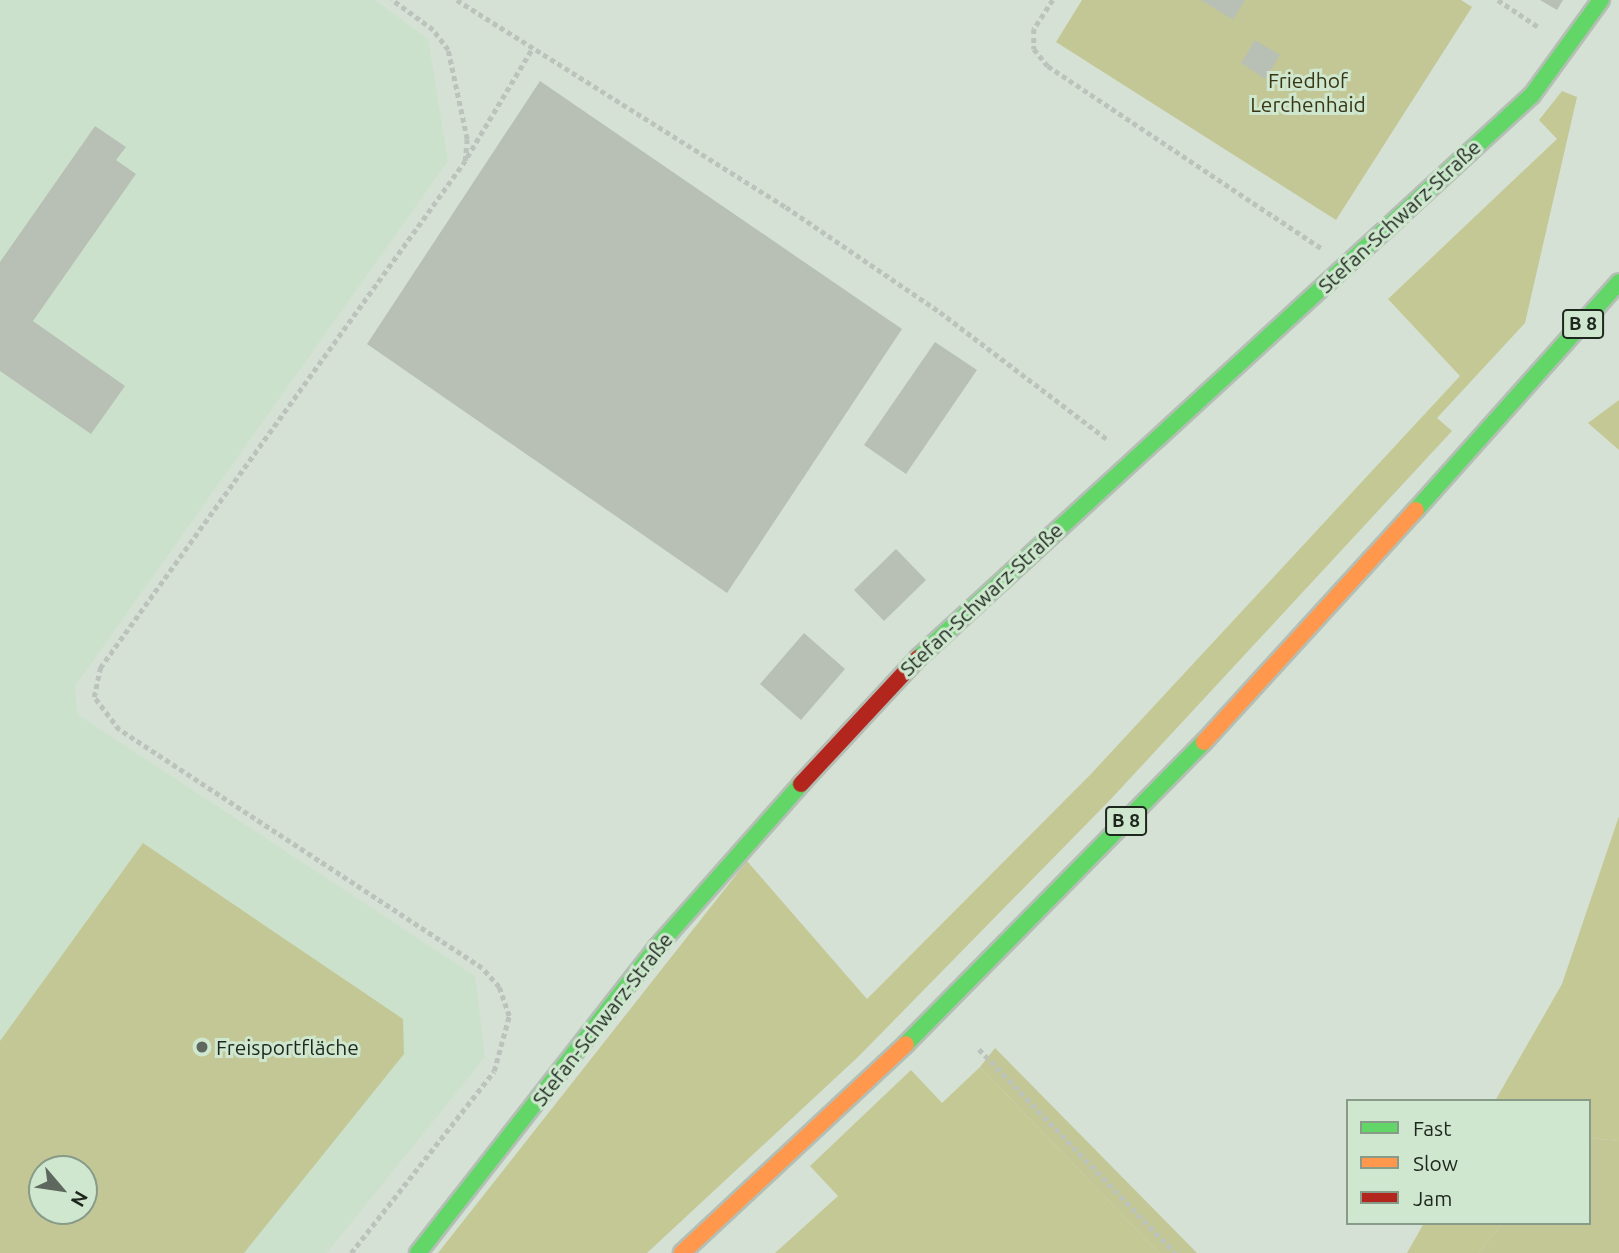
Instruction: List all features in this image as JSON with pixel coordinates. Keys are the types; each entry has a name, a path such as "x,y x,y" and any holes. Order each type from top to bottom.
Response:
{"street":[{"name":"Stefan-Schwarz-Straße","path":"418,1253 657,947 894,680 1532,96 1601,0"},
{"name":"B 8","path":"682,1253 952,1001 1256,687 1619,282"}],"path":[{"path":"392,0 433,30 448,50 467,139 465,161"},
{"path":"457,0 786,206 940,312 1088,421 1130,462"},
{"path":"1053,0 1034,29 1034,48 1048,66 1315,241 1341,270"},
{"path":"1498,0 1567,48"},
{"path":"351,1253 494,1071 509,1016 499,987 482,968 119,730 102,712 95,684 465,161 532,49"},
{"path":"979,1049 1175,1253"}],"shaded area":[{"path":"0,0 375,0 428,39 448,161 75,686 77,714 475,976 485,1057 327,1253 0,1253"}],"green space":[{"name":"Friedhof Lerchenhaid","path":"1082,0 1461,0 1472,7 1336,220 1056,42"},
{"path":"1562,91 1577,97 1525,323 1437,418 1452,431 1111,799 859,1056 647,1253 438,1253 747,861 867,999 1090,775 1460,376 1388,299 1557,139 1539,120"},
{"path":"1619,400 1619,450 1588,423"},
{"path":"1619,816 1619,1141 1591,1138 1591,1099 1496,1099 1562,984"},
{"name":"Freisportfläche","path":"143,843 403,1019 404,1054 244,1253 0,1253 0,1041"},
{"path":"995,1048 1197,1253 1159,1253 980,1067"},
{"path":"980,1067 1159,1253 775,1253 838,1196 810,1166 911,1070 942,1103"},
{"path":"1591,1138 1619,1141 1619,1253 1478,1253 1501,1225 1591,1225"},
{"path":"1423,1225 1501,1225 1478,1253 1407,1253"}],"building":[{"path":"1201,0 1245,0 1233,20"},
{"path":"1540,0 1563,0 1557,10"},
{"path":"1255,40 1280,55 1265,79 1241,63"},
{"path":"540,81 902,329 727,593 367,344"},
{"path":"95,126 126,147 116,160 136,174 33,321 125,386 91,434 0,371 0,262"},
{"path":"935,342 977,370 906,474 864,445"},
{"path":"896,549 926,580 884,621 854,590"},
{"path":"804,633 845,669 801,720 760,684"}],"traffic: fast":[{"path":"918,658 1532,95 1601,0"},
{"path":"1416,510 1619,282"},
{"path":"906,1044 1204,742"},
{"path":"418,1253 657,947 801,784"}],"traffic: slow":[{"path":"1204,742 1416,510"},
{"path":"682,1253 906,1044"}],"traffic: jam":[{"path":"801,784 918,658"}],"place":[{"name":"Freisportfläche","path":"202,1047"}]}
